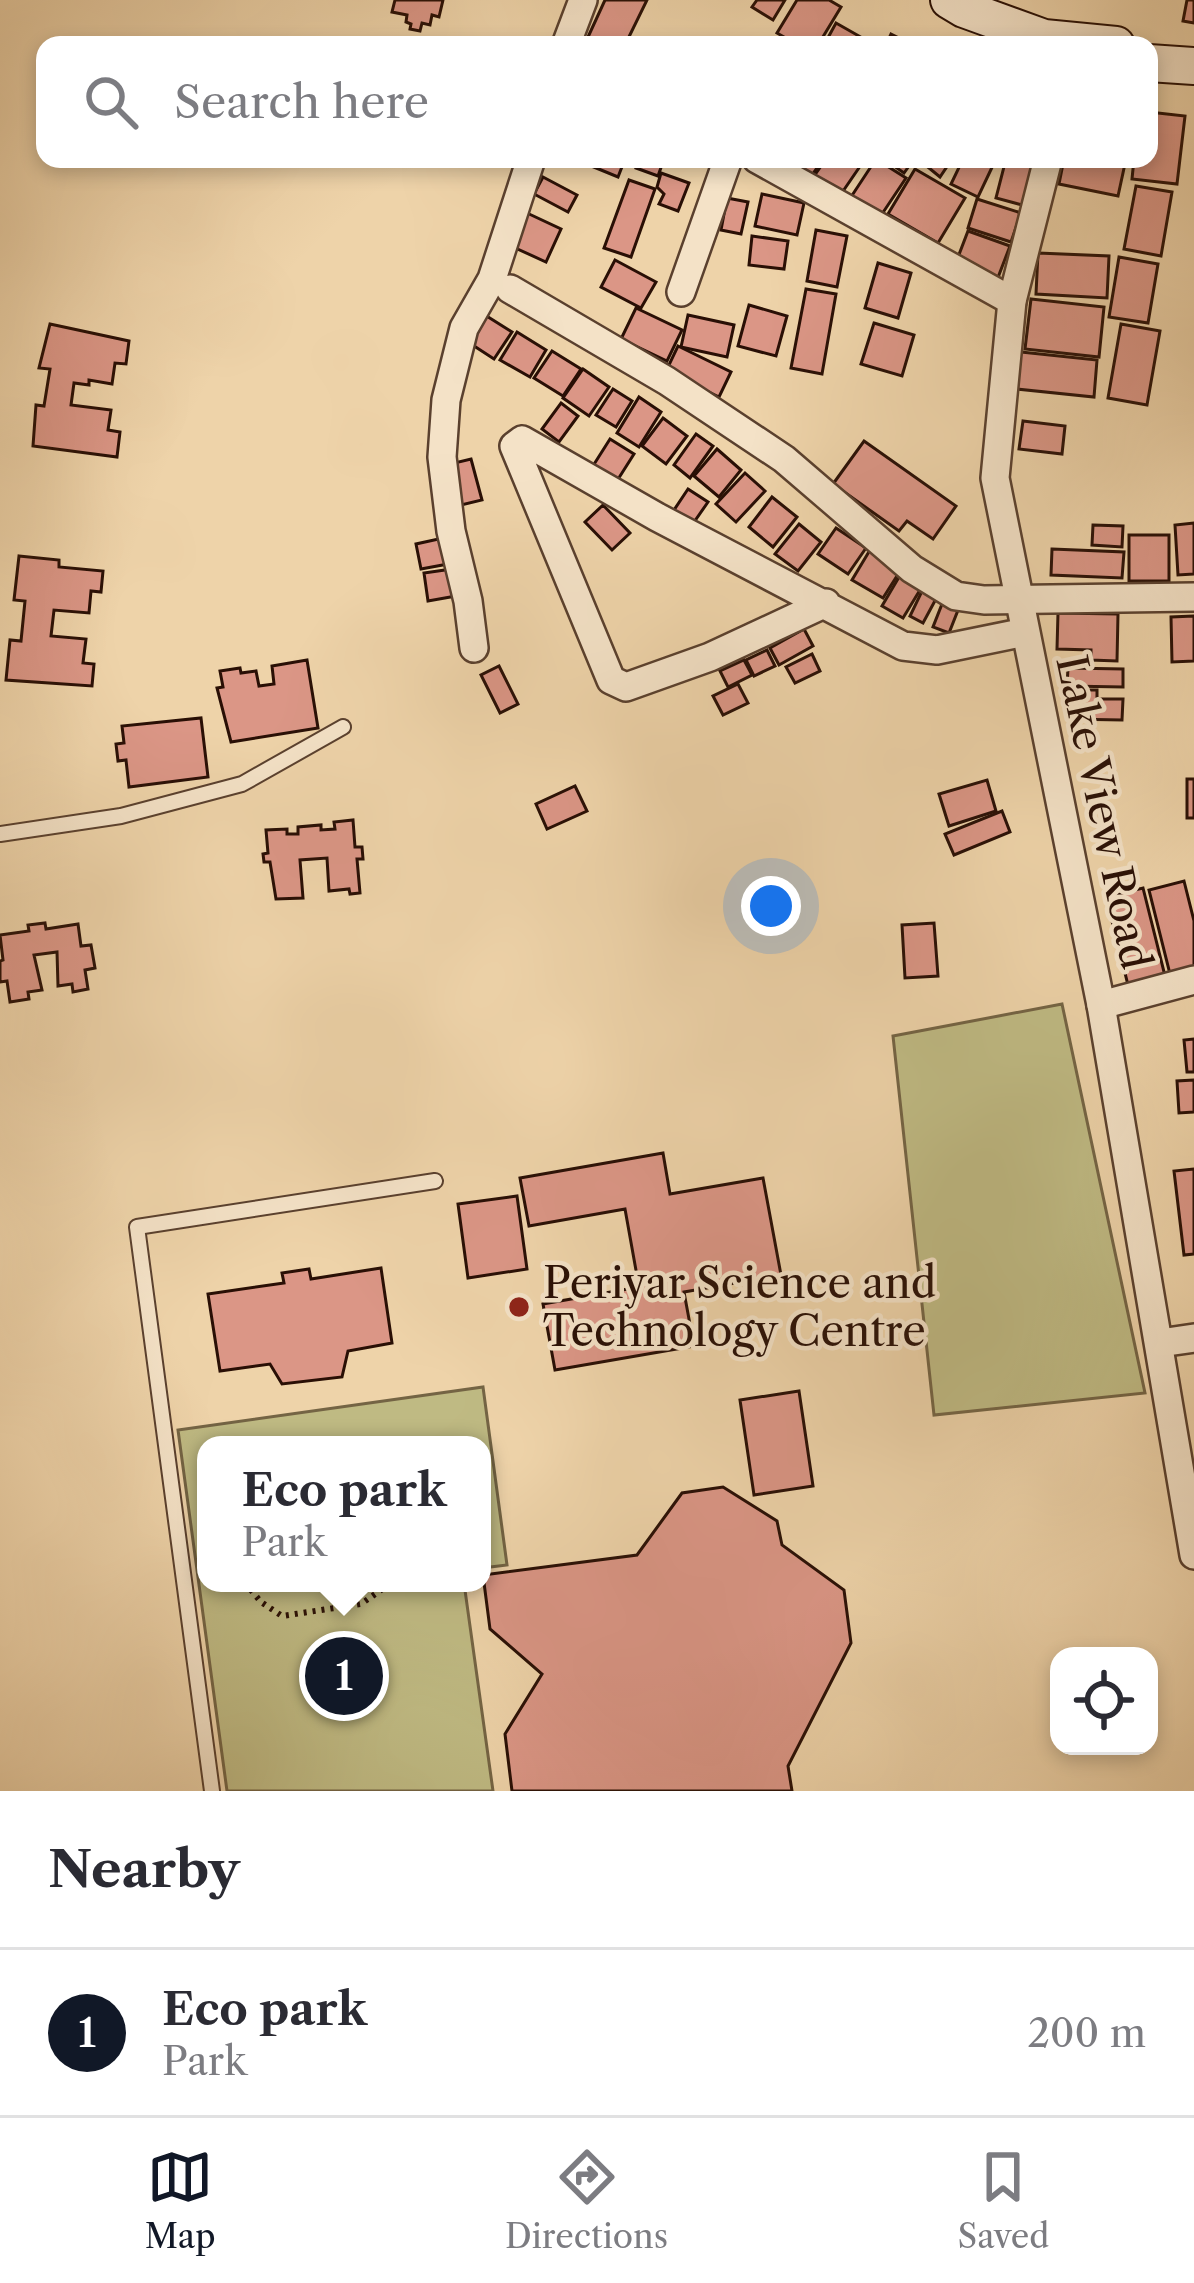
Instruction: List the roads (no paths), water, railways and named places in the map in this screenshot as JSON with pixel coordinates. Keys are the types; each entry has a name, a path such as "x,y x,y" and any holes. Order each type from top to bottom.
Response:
{"street":[{"path":"575,36 583,0"},
{"path":"949,0 1034,36"},
{"path":"1158,64 1194,66"},
{"path":"474,648 446,494 442,457 446,400 464,328 492,279 528,168"},
{"path":"681,292 725,168"},
{"path":"773,168 1012,301"},
{"name":"Lake View Road","path":"1046,168 1012,301 994,478 1101,1005 1194,1555"},
{"path":"510,289 667,381 784,459 912,569 956,596 1018,600 1194,597"},
{"path":"826,604 710,657 626,687 611,680 514,446 522,440 657,518 826,604 903,646 921,650 1024,632"},
{"path":"1101,1005 1194,980"},
{"path":"1160,1343 1194,1338"}],"lane":[{"path":"0,834 122,816 242,784 343,728"},
{"path":"212,1791 137,1227 435,1181"}],"place":[{"name":"Periyar Science and Technology Centre","path":"519,1307"},
{"name":"Eco park","path":"344,1676"}]}
